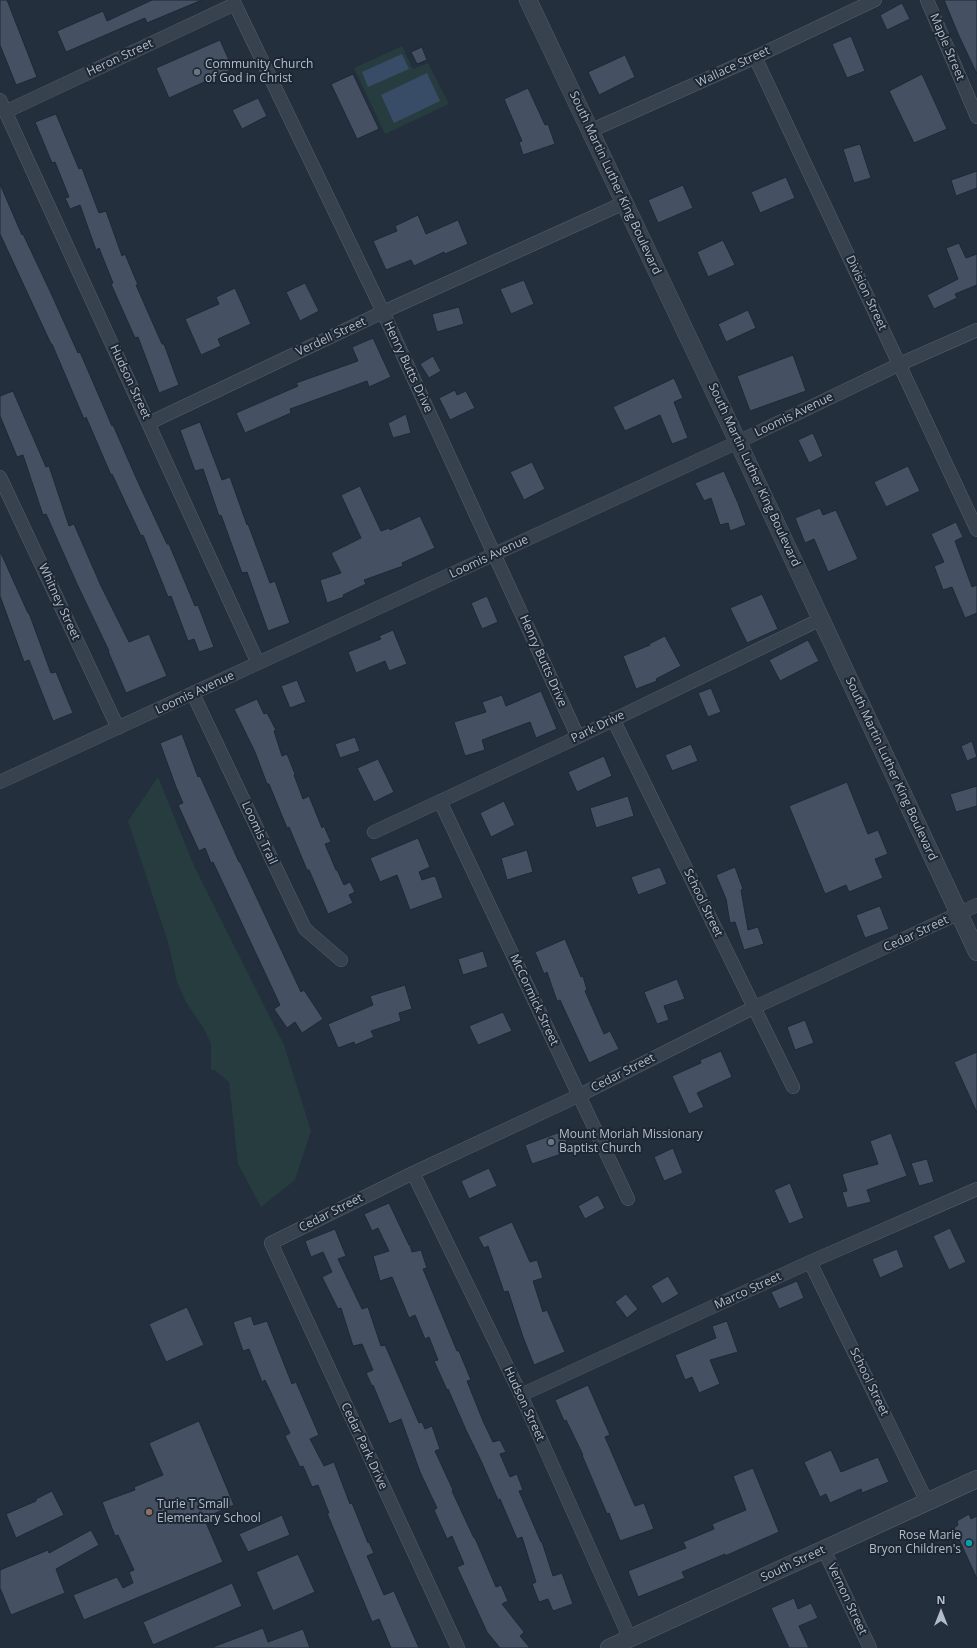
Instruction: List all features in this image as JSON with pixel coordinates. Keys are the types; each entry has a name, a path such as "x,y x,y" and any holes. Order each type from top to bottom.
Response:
{"street":[{"name":"South Martin Luther King Boulevard","path":"528,0 738,442 977,952"},
{"name":"Wallace Street","path":"590,131 755,57 875,0"},
{"name":"Maple Street","path":"927,0 977,117"},
{"name":"Heron Street","path":"3,106 234,2"},
{"name":"Henry Butts Drive","path":"234,2 383,312 578,737"},
{"name":"Division Street","path":"755,57 977,530"},
{"name":"Hudson Street","path":"3,106 258,664"},
{"name":"Verdell Street","path":"149,423 383,312 624,202"},
{"name":"Loomis Avenue","path":"0,782 495,555 738,442 900,364 977,330"},
{"name":"Whitney Street","path":"0,477 118,728"},
{"name":"Park Drive","path":"374,832 578,737 821,619"},
{"name":"Loomis Trail","path":"193,694 305,929 341,960"},
{"name":"School Street","path":"613,719 793,1087"},
{"name":"McCormick Street","path":"440,801 628,1199"},
{"name":"Cedar Street","path":"271,1244 413,1173 580,1095 754,1007 977,905"},
{"name":"Hudson Street","path":"413,1173 521,1395 630,1639"},
{"name":"Marco Street","path":"521,1395 810,1262 977,1189"},
{"name":"Cedar Park Drive","path":"271,1244 458,1648"},
{"name":"School Street","path":"810,1262 927,1502"},
{"name":"South Street","path":"609,1648 977,1479"},
{"name":"Vernon Street","path":"824,1550 870,1648"}],"green space":[{"path":"402,46 413,69 428,63 449,104 385,134 354,68"},
{"path":"158,777 195,868 284,1045 311,1131 295,1180 261,1207 238,1164 229,1082 215,1070 211,1070 211,1044 204,1029 186,1002 177,982 168,942 128,821"}],"water":[{"path":"402,54 409,69 368,87 362,72"},
{"path":"427,73 440,101 394,123 381,95"}],"building":[{"path":"0,0 7,0 37,77 16,85 0,45"},
{"path":"152,0 202,0 147,23 145,18 66,52 57,31 103,11 107,21"},
{"path":"944,0 977,0 977,74 959,36"},
{"path":"902,3 910,19 887,30 880,15"},
{"path":"851,36 865,71 847,78 832,44"},
{"path":"220,40 233,69 169,98 156,68"},
{"path":"422,47 427,60 417,64 411,52"},
{"path":"625,55 635,77 599,95 588,72"},
{"path":"353,74 379,129 357,139 331,84"},
{"path":"922,74 947,129 914,143 889,91"},
{"path":"528,88 545,125 548,124 555,144 523,155 519,142 522,141 504,99"},
{"path":"258,98 267,116 242,129 232,110"},
{"path":"56,114 79,169 82,168 99,213 106,211 122,256 125,254 138,285 136,285 162,344 164,344 179,385 159,393 138,337 135,338 111,284 113,283 99,248 96,250 80,205 70,209 65,198 69,197 55,162 52,163 35,122"},
{"path":"860,144 871,178 854,183 843,149"},
{"path":"977,171 977,188 956,196 951,180"},
{"path":"786,177 795,198 760,213 751,192"},
{"path":"0,184 22,235 23,234 78,353 80,352 112,426 113,425 167,544 169,544 195,606 198,605 214,647 199,652 194,639 188,641 171,596 168,597 143,535 141,536 112,474 111,475 86,417 84,419 52,344 0,234"},
{"path":"683,185 693,208 658,223 648,200"},
{"path":"418,215 426,234 458,220 468,244 445,254 444,252 414,266 411,260 386,270 373,241 397,231 395,226"},
{"path":"723,240 735,265 708,277 697,252"},
{"path":"959,243 966,258 977,254 977,285 955,294 957,298 934,309 927,295 958,279 946,248"},
{"path":"524,280 534,304 511,314 500,289"},
{"path":"305,283 319,311 300,321 286,292"},
{"path":"235,288 251,324 218,339 221,346 201,355 185,319 219,304 216,297"},
{"path":"459,307 464,324 437,332 432,314"},
{"path":"748,310 756,328 726,342 718,324"},
{"path":"373,338 391,377 369,387 367,381 290,409 291,413 245,433 236,413 298,386 296,383 358,361 352,347"},
{"path":"793,355 806,391 750,411 737,376"},
{"path":"433,356 441,371 429,378 420,364"},
{"path":"674,378 683,398 674,402 688,438 672,444 660,415 625,431 613,407"},
{"path":"455,390 457,395 466,391 475,408 450,420 439,398"},
{"path":"13,391 46,467 49,466 69,526 74,524 101,586 129,642 149,634 167,676 126,693 109,651 46,514 43,515 23,455 17,457 0,416 0,396"},
{"path":"406,414 411,433 393,438 388,423"},
{"path":"200,422 222,480 230,477 270,583 275,581 290,623 268,631 247,572 242,573 221,515 219,516 203,469 195,471 180,430"},
{"path":"813,433 823,456 809,463 798,440"},
{"path":"532,462 545,489 524,500 510,472"},
{"path":"908,466 920,491 886,507 874,482"},
{"path":"724,471 746,525 730,531 728,523 720,525 711,498 704,501 695,483"},
{"path":"360,486 381,531 389,528 390,530 420,516 435,548 402,563 403,566 364,580 366,584 343,595 344,597 327,603 320,580 341,573 331,553 361,538 341,495"},
{"path":"820,508 823,515 836,510 858,559 828,572 814,539 805,543 795,518"},
{"path":"956,522 963,537 955,541 972,587 977,585 977,613 965,618 952,587 943,590 934,566 944,562 931,534"},
{"path":"0,551 29,613 51,673 56,672 73,713 53,721 29,660 24,662 0,596"},
{"path":"762,594 778,629 747,643 730,608"},
{"path":"487,596 498,622 482,629 471,603"},
{"path":"393,630 407,664 389,671 385,661 356,673 348,652 381,639 379,636"},
{"path":"665,636 681,666 656,679 657,681 636,689 623,656 650,645 649,644"},
{"path":"808,640 819,661 780,681 769,660"},
{"path":"297,680 306,702 290,708 281,686"},
{"path":"711,688 721,712 708,717 698,693"},
{"path":"541,691 557,729 536,738 530,722 482,740 485,750 465,756 454,722 486,712 482,702 502,695 506,706"},
{"path":"257,699 264,714 267,713 276,730 274,731 282,756 287,754 303,799 309,796 322,828 324,826 331,842 325,844 336,870 344,885 350,882 355,892 349,895 353,903 328,914 289,827 287,828 269,784 267,784 255,752 234,709"},
{"path":"182,734 198,777 200,776 301,992 304,990 323,1019 302,1033 295,1022 287,1028 274,1009 280,1005 213,862 211,863 205,848 199,851 178,805 183,803 160,743"},
{"path":"355,737 360,751 340,758 335,744"},
{"path":"972,741 977,757 967,761 961,746"},
{"path":"691,744 698,761 672,771 665,755"},
{"path":"604,756 612,776 577,792 568,772"},
{"path":"378,759 394,792 374,802 357,768"},
{"path":"847,782 868,834 878,830 888,854 875,859 883,878 849,892 846,885 825,894 789,806"},
{"path":"977,786 977,806 956,812 950,794"},
{"path":"628,796 634,816 596,828 590,808"},
{"path":"504,801 515,825 491,837 480,813"},
{"path":"418,838 430,867 419,872 422,880 434,876 443,898 410,910 397,875 380,882 370,858"},
{"path":"527,850 533,872 507,880 501,858"},
{"path":"660,867 667,884 638,895 631,877"},
{"path":"735,867 743,889 741,890 748,930 758,927 764,944 744,950 735,922 730,923 726,899 716,875"},
{"path":"880,906 889,929 865,938 856,915"},
{"path":"565,939 581,977 583,976 587,990 585,991 604,1034 610,1031 619,1049 589,1063 560,1000 557,1001 547,972 544,974 535,952"},
{"path":"483,951 488,967 463,975 458,959"},
{"path":"677,979 685,999 664,1006 669,1020 657,1024 644,992"},
{"path":"405,985 412,1009 399,1013 401,1021 371,1031 374,1037 355,1045 354,1042 338,1048 328,1024 373,1005 370,996"},
{"path":"503,1012 512,1031 478,1045 469,1026"},
{"path":"805,1020 814,1043 795,1050 787,1027"},
{"path":"721,1051 732,1077 697,1093 704,1107 689,1114 672,1076 701,1063 700,1060"},
{"path":"977,1052 977,1113 954,1062"},
{"path":"563,1131 570,1151 532,1164 525,1145"},
{"path":"891,1133 907,1176 867,1190 871,1202 847,1208 842,1192 847,1191 842,1174 878,1164 870,1141"},
{"path":"673,1148 683,1173 664,1181 654,1157"},
{"path":"927,1159 934,1182 919,1186 911,1163"},
{"path":"489,1168 497,1186 469,1199 461,1181"},
{"path":"790,1183 804,1218 789,1224 774,1190"},
{"path":"598,1195 605,1208 585,1219 578,1206"},
{"path":"389,1203 412,1252 421,1250 427,1268 423,1269 457,1351 459,1351 471,1380 467,1381 483,1421 493,1442 500,1440 506,1452 500,1454 510,1477 517,1474 523,1490 519,1491 542,1542 553,1576 562,1573 573,1604 553,1611 548,1599 539,1602 532,1584 536,1582 522,1537 517,1539 500,1499 498,1500 434,1361 438,1360 429,1337 425,1339 415,1315 409,1318 392,1277 380,1281 373,1256 389,1251 378,1228 372,1231 364,1214"},
{"path":"512,1222 530,1262 537,1260 543,1278 533,1281 543,1312 547,1310 565,1352 534,1365 508,1291 504,1292 488,1246 484,1248 478,1237"},
{"path":"950,1228 966,1262 949,1270 933,1236"},
{"path":"335,1229 346,1256 338,1259 362,1309 368,1307 381,1346 385,1345 419,1423 422,1422 425,1429 432,1426 440,1449 435,1451 453,1490 452,1491 475,1538 496,1587 501,1585 508,1601 502,1604 524,1632 520,1636 530,1648 500,1648 487,1632 457,1567 464,1564 452,1536 447,1539 434,1510 437,1508 420,1472 401,1419 389,1424 373,1385 372,1386 366,1373 373,1370 362,1344 353,1346 341,1308 338,1309 322,1277 332,1272 323,1252 311,1257 305,1241"},
{"path":"897,1249 904,1267 880,1278 872,1259"},
{"path":"668,1276 679,1294 662,1304 651,1286"},
{"path":"797,1281 804,1298 779,1309 771,1292"},
{"path":"626,1294 638,1309 627,1318 615,1302"},
{"path":"187,1307 204,1345 166,1362 149,1324"},
{"path":"251,1316 254,1325 267,1321 292,1384 296,1382 319,1435 310,1439 324,1466 334,1462 350,1504 352,1503 368,1543 369,1542 374,1553 367,1556 384,1595 394,1591 419,1648 391,1648 379,1619 372,1622 327,1513 329,1513 318,1485 312,1487 303,1466 300,1467 285,1436 290,1433 265,1380 262,1382 249,1349 243,1351 233,1322"},
{"path":"727,1321 738,1352 710,1360 720,1384 699,1393 692,1377 685,1380 675,1355 716,1338 712,1326"},
{"path":"588,1385 610,1435 605,1437 635,1506 644,1503 654,1529 620,1541 609,1513 607,1514 583,1455 566,1420 564,1421 555,1400"},
{"path":"199,1421 234,1505 204,1518 223,1562 84,1620 73,1595 117,1577 123,1588 133,1583 129,1572 134,1570 118,1535 115,1536 102,1502 135,1490 134,1487 163,1475 149,1443"},
{"path":"831,1450 841,1472 878,1457 889,1482 862,1493 861,1489 830,1503 826,1494 820,1497 804,1462"},
{"path":"753,1468 779,1532 725,1556 725,1554 682,1572 685,1578 638,1597 628,1571 686,1548 683,1542 714,1529 712,1524 746,1510 733,1476"},
{"path":"52,1491 64,1515 16,1538 6,1514 36,1501 36,1499"},
{"name":"Rose Marie Bryon Children's","path":"969,1514 971,1519 977,1516 977,1579 954,1528 958,1525 957,1521"},
{"path":"282,1515 290,1535 248,1552 239,1534"},
{"path":"91,1530 99,1545 56,1569 65,1593 11,1615 0,1588 0,1570 48,1550 49,1553"},
{"path":"298,1554 315,1592 273,1611 256,1572"},
{"path":"232,1583 242,1606 153,1645 143,1622"},
{"path":"794,1598 798,1609 811,1603 818,1618 799,1626 809,1648 789,1648 771,1608"},
{"path":"263,1628 268,1642 303,1629 310,1648 213,1648 213,1647"}],"place":[{"name":"Community Church of God in Christ","path":"197,72"},
{"name":"Mount Moriah Missionary Baptist Church","path":"551,1142"},
{"name":"Turie T Small Elementary School","path":"149,1512"},
{"name":"Rose Marie Bryon Children's","path":"969,1543"}]}
